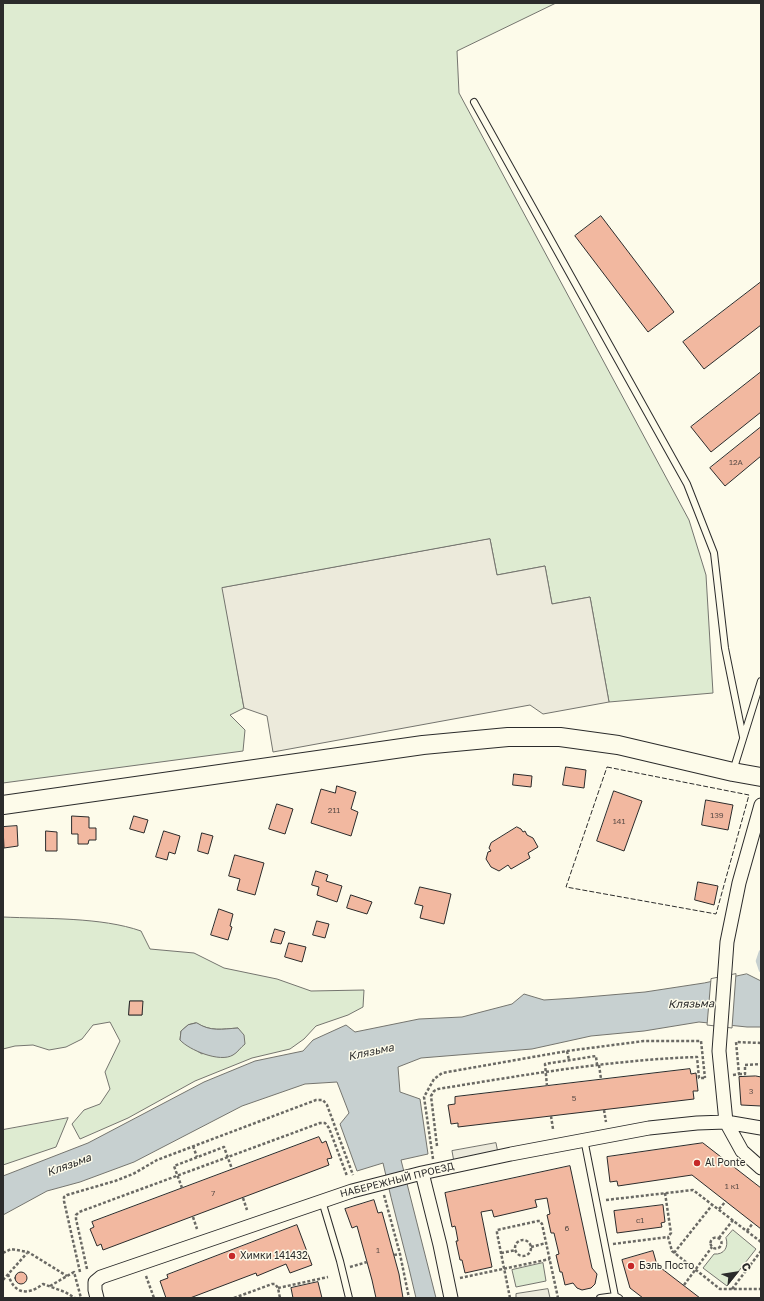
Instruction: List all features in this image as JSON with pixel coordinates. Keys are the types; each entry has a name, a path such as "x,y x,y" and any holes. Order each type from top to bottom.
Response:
{"street":[{"path":"3,805 423,744 508,737 560,737 618,745 733,772 761,777"},
{"path":"761,805 739,883 727,942 719,1051 726,1122 742,1151 761,1168"},
{"name":"НАБЕРЕЖНЫЙ ПРОЕЗД","path":"97,1298 94,1290 95,1282 101,1277 322,1201 382,1183 422,1173 584,1139 649,1128 697,1123 726,1122 761,1128"},
{"path":"422,1173 440,1245 451,1298"}],"lane":[{"path":"474,102 687,484 714,553 725,648 743,737"},
{"path":"733,772 761,681"},
{"path":"584,1139 605,1246 617,1297 600,1298"},
{"path":"322,1201 349,1298"}],"path":[{"path":"422,1173 424,1097 434,1079 442,1072 567,1051 644,1041 701,1041 705,1078"},
{"path":"761,1043 736,1042 739,1073 745,1074 745,1065 761,1064"},
{"path":"567,1051 569,1060"},
{"path":"547,1086 545,1064 596,1056 601,1079"},
{"path":"437,1146 431,1096 434,1091 438,1089 546,1072 652,1058 697,1056 700,1078 711,1077"},
{"path":"80,1272 64,1197 115,1181 133,1174 157,1160 316,1100 323,1100 327,1105 353,1175"},
{"path":"604,1110 606,1122"},
{"path":"551,1116 553,1129"},
{"path":"87,1269 76,1219 76,1215 79,1212 320,1122 325,1123 328,1128 347,1176"},
{"path":"193,1146 197,1157"},
{"path":"182,1188 174,1166 224,1147 232,1170"},
{"path":"382,1183 410,1298"},
{"path":"596,1202 693,1190 761,1242"},
{"path":"665,1193 671,1233 668,1237 672,1251 720,1289 761,1289"},
{"path":"243,1198 248,1210"},
{"path":"719,1210 726,1201"},
{"path":"674,1253 713,1204"},
{"path":"193,1217 197,1229"},
{"path":"719,1238 733,1220"},
{"path":"510,1298 496,1233 497,1230 540,1221 558,1298"},
{"path":"747,1231 754,1223"},
{"path":"605,1246 668,1237"},
{"path":"712,1247 710,1242 711,1239 714,1237 719,1238"},
{"path":"712,1247 717,1248 720,1246 721,1243 719,1238"},
{"path":"522,1240 529,1243 531,1247 528,1254 524,1256 520,1255 516,1250 516,1245 522,1240"},
{"path":"531,1247 546,1243"},
{"path":"684,1285 712,1247"},
{"path":"3,1253 11,1249 28,1252 67,1276"},
{"path":"501,1253 516,1250"},
{"path":"732,1288 761,1251"},
{"path":"3,1280 28,1252"},
{"path":"394,1255 400,1254"},
{"path":"448,1281 550,1259"},
{"path":"342,1269 367,1262"},
{"path":"142,1263 154,1298"},
{"path":"49,1286 74,1272 81,1298"},
{"path":"8,1274 10,1281 18,1290 28,1292 43,1284 65,1292 75,1298"},
{"path":"278,1288 328,1277"},
{"path":"234,1298 272,1284 276,1284 280,1298"}],"green space":[{"path":"3,3 556,3 457,51 459,93 689,520 706,575 713,693 609,702 590,597 552,604 545,566 497,575 490,539 223,588 244,708 230,715 245,730 243,751 3,783"},
{"path":"3,917 91,921 125,926 141,931 150,949 194,953 224,968 277,979 311,991 364,990 363,1007 348,1015 316,1026 304,1039 290,1049 252,1058 195,1081 128,1118 80,1139 72,1124 84,1110 100,1104 110,1089 105,1072 120,1041 110,1022 93,1025 82,1039 66,1047 49,1050 33,1045 15,1046 3,1049","holes":["130,1001 142,1001 142,1015 129,1015","196,1023 212,1029 238,1028 202,1054 180,1040 181,1031 188,1025"]},
{"path":"68,1118 56,1147 3,1165 3,1130"},
{"path":"733,1230 756,1249 727,1286 703,1268 714,1254 721,1253 725,1250 727,1244 726,1238"},
{"path":"543,1263 546,1281 516,1287 512,1270"}],"shaded area":[{"path":"490,539 497,575 545,566 552,604 590,597 609,702 543,714 530,705 273,752 267,716 244,708 222,588"},
{"path":"496,1143 498,1153 454,1162 452,1151"},
{"path":"548,1289 550,1298 516,1298 516,1294"}],"water":[{"name":"Клязьма","path":"747,974 761,981 761,1027 699,1022 644,1031 591,1036 532,1049 421,1058 398,1067 400,1092 420,1099 428,1154 401,1160 436,1298 416,1298 383,1163 357,1171 340,1124 349,1113 337,1082 305,1084 242,1106 134,1162 80,1182 47,1191 3,1215 3,1176 88,1143 204,1082 255,1061 303,1051 313,1040 346,1025 355,1032 419,1019 462,1017 512,1004 524,994 544,1000 645,992 704,983"},
{"path":"197,1023 212,1029 238,1028 244,1035 245,1044 234,1054 227,1057 213,1056 190,1048 180,1040 181,1031 188,1025"}],"pier":[{"path":"736,974 732,1028 707,1025 711,979"}],"building":[{"path":"601,216 674,312 648,332 575,236"},
{"path":"761,282 761,325 704,369 683,342"},
{"path":"761,372 761,412 711,452 691,427"},
{"path":"761,427 761,456 725,486 710,468"},
{"path":"566,767 586,770 584,788 563,785"},
{"path":"514,774 532,776 531,787 513,785"},
{"path":"337,786 356,792 351,809 358,812 351,836 311,823 321,789 335,793"},
{"path":"614,791 642,801 624,851 597,841"},
{"path":"706,800 733,805 728,830 702,825"},
{"path":"277,804 293,809 285,834 269,829"},
{"path":"72,816 89,817 89,828 96,828 96,840 89,840 88,844 78,844 78,834 72,834"},
{"path":"134,816 148,820 144,833 130,829"},
{"path":"17,826 18,846 4,848 3,827"},
{"path":"517,827 523,832 525,831 527,835 533,838 538,847 528,853 530,858 511,869 508,865 499,871 491,867 486,859 488,852 491,851 489,848 491,843"},
{"path":"46,831 57,832 57,851 46,851"},
{"path":"164,831 180,836 175,854 169,852 167,860 156,857"},
{"path":"202,833 213,836 208,854 198,851"},
{"path":"235,855 264,863 255,895 237,890 240,879 229,876"},
{"path":"316,871 328,875 326,881 342,886 337,902 317,895 319,887 312,885"},
{"path":"698,882 718,886 714,905 695,900"},
{"path":"420,887 451,894 444,924 420,918 423,906 415,904"},
{"path":"351,895 372,902 367,914 347,908"},
{"path":"219,909 233,914 230,926 232,927 228,940 211,935"},
{"path":"317,921 329,924 325,938 313,935"},
{"path":"275,929 285,932 281,944 271,942"},
{"path":"289,943 306,947 302,962 285,957"},
{"path":"130,1001 143,1001 142,1015 129,1015"},
{"path":"690,1069 691,1074 696,1073 698,1091 693,1091 694,1099 458,1127 458,1123 451,1124 448,1105 455,1104 455,1097"},
{"path":"739,1077 761,1077 761,1106 741,1105"},
{"path":"319,1137 322,1143 326,1141 332,1158 327,1159 329,1165 103,1250 101,1244 97,1246 90,1229 94,1227 92,1222"},
{"path":"703,1143 761,1188 761,1229 692,1175 618,1186 617,1181 610,1182 607,1157"},
{"path":"570,1166 592,1268 597,1274 595,1284 591,1288 582,1290 577,1288 573,1283 565,1285 556,1255 559,1254 554,1233 551,1233 547,1215 550,1214 547,1198 535,1200 537,1207 494,1217 492,1210 481,1212 492,1267 465,1273 462,1260 460,1260 455,1226 452,1227 445,1193"},
{"path":"374,1200 378,1213 382,1212 399,1274 403,1298 376,1298 357,1226 352,1228 345,1209"},
{"path":"663,1205 665,1222 661,1223 662,1227 617,1233 614,1211"},
{"path":"297,1225 312,1265 290,1273 286,1264 257,1276 256,1273 190,1298 166,1298 160,1281 168,1278 167,1275"},
{"path":"653,1251 657,1265 700,1298 643,1298 630,1288 622,1260"},
{"path":"19,1272 23,1272 27,1278 23,1284 19,1284 15,1280 15,1276"},
{"path":"318,1282 322,1298 293,1298 291,1288"}],"waterway":[{"path":"761,952 758,961 761,970"}],"fence":[{"path":"607,767 749,795 716,914 566,887 607,767"}],"place":[{"name":"Al Ponte","path":"697,1163"},
{"name":"Химки 141432","path":"232,1256"},
{"name":"Бэль Посто","path":"631,1266"}]}
